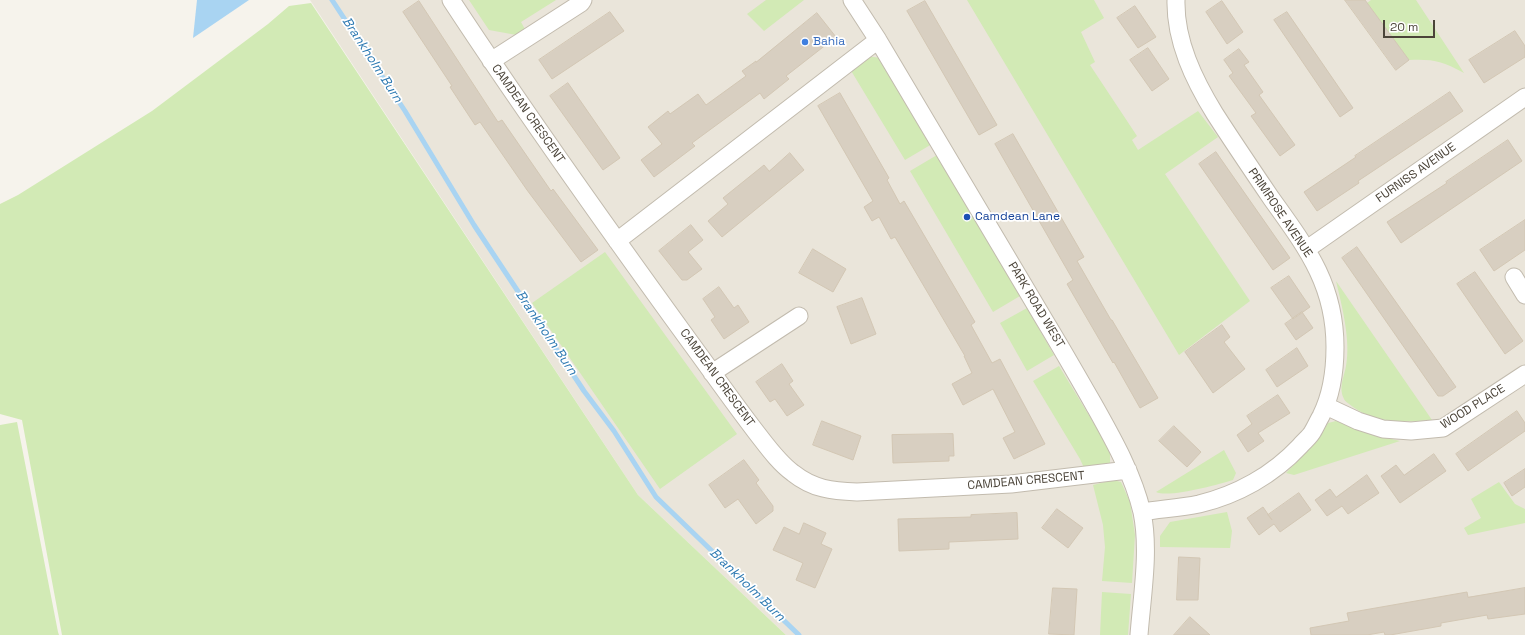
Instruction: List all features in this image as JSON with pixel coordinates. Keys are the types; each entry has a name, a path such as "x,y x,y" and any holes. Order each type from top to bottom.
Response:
{"street":[{"name":"CAMDEAN CRESCENT","path":"451,0 491,61 617,241 712,372 774,454 792,473 813,486 836,492 865,492 1011,484 1128,470"},
{"path":"491,61 583,0"},
{"name":"PARK ROAD WEST","path":"852,0 878,40 1114,439 1128,470 1142,512 1145,534 1139,635"},
{"name":"PRIMROSE AVENUE","path":"1142,512 1198,504 1223,497 1252,484 1269,474 1292,454 1313,432 1326,406 1335,370 1335,333 1330,304 1320,275 1307,249 1233,144 1203,95 1189,65 1180,39 1176,0"},
{"path":"617,241 878,40"},
{"name":"FURNISS AVENUE","path":"1307,249 1525,97"},
{"path":"1514,277 1525,295"},
{"path":"712,372 799,316"},
{"name":"WOOD PLACE","path":"1326,406 1358,421 1383,429 1411,431 1443,428 1525,374"}],"shaded area":[{"path":"310,0 1525,0 1525,635 786,635 638,495"}],"green space":[{"path":"469,0 556,0 521,22 527,33 522,36 489,30"},
{"path":"766,0 804,0 764,31 747,14"},
{"path":"967,0 1094,0 1104,18 1081,32 1095,62 1090,65 1137,136 1132,140 1138,150 1198,111 1218,137 1165,174 1250,301 1179,355"},
{"path":"1371,0 1416,0 1464,73 1450,66 1437,62 1409,60 1367,3"},
{"path":"311,3 638,495 786,635 62,635 22,420 0,414 0,204 18,195 152,111 268,24 289,6"},
{"path":"866,56 881,58 932,144 905,160 850,69"},
{"path":"937,155 1020,296 993,312 910,171"},
{"path":"605,252 737,434 660,489 532,303"},
{"path":"1336,281 1432,420 1391,421 1381,419 1362,413 1345,400 1342,395 1341,387 1346,366 1347,335"},
{"path":"1027,308 1054,355 1027,371 1000,323"},
{"path":"1059,366 1110,450 1110,463 1099,468 1085,470 1080,459 1033,381"},
{"path":"1336,421 1375,435 1400,441 1294,475 1286,473 1318,439 1328,423"},
{"path":"17,422 59,635 0,635 0,425"},
{"path":"1224,450 1236,473 1233,480 1205,488 1182,492 1156,492"},
{"path":"1113,480 1121,482 1130,502 1135,535 1132,583 1102,581 1105,547 1103,525 1093,485"},
{"path":"1499,482 1515,504 1525,509 1525,523 1468,535 1464,528 1481,518 1471,499"},
{"path":"1227,512 1232,531 1230,548 1160,547 1160,536 1170,522"},
{"path":"1102,592 1131,594 1128,635 1100,635"}],"water":[{"path":"197,0 249,0 193,38"}],"building":[{"path":"1345,0 1365,0 1409,60 1396,70"},
{"path":"419,1 498,122 502,120 551,191 553,189 598,250 581,262 527,190 480,122 475,125 450,87 452,86 403,12"},
{"path":"925,1 997,125 979,135 907,11"},
{"path":"1222,1 1243,32 1227,44 1206,12"},
{"path":"1135,6 1156,37 1138,48 1117,18"},
{"path":"610,12 624,31 552,79 539,60"},
{"path":"1287,12 1353,108 1340,117 1274,20"},
{"path":"817,13 836,37 786,76 789,79 764,99 760,93 692,143 695,146 654,177 641,160 662,144 648,127 668,111 670,114 698,94 706,105 746,76 742,71 756,62"},
{"path":"1515,31 1525,46 1525,57 1484,83 1469,60"},
{"path":"1148,48 1169,79 1152,91 1130,60"},
{"path":"1239,49 1249,62 1244,65 1263,92 1259,95 1295,145 1280,156 1251,116 1256,113 1229,76 1233,73 1224,60"},
{"path":"568,83 620,158 603,170 550,96"},
{"path":"1450,92 1463,111 1358,181 1359,183 1317,211 1304,192"},
{"path":"840,93 889,178 887,180 900,204 904,201 975,322 971,325 992,363 1000,359 1045,444 1014,459 1003,438 1015,432 993,389 963,405 952,384 972,373 965,356 895,237 891,239 879,217 872,221 864,207 873,201 818,106"},
{"path":"1013,134 1084,257 1077,261 1158,398 1140,408 1067,284 1073,280 995,144"},
{"path":"1508,140 1522,161 1401,243 1387,222 1447,183 1446,182"},
{"path":"1216,152 1290,258 1273,270 1199,164"},
{"path":"790,153 804,170 722,237 708,221 728,204 723,198 764,165 769,171"},
{"path":"1525,220 1525,250 1494,271 1480,250"},
{"path":"691,225 703,240 688,252 702,269 687,280 682,280 659,251"},
{"path":"1357,247 1456,387 1443,396 1438,396 1342,258"},
{"path":"813,249 846,269 833,292 799,273"},
{"path":"1475,272 1523,341 1505,354 1457,284"},
{"path":"1289,276 1310,307 1293,319 1271,288"},
{"path":"719,287 734,308 738,305 749,322 724,339 711,320 715,317 703,299"},
{"path":"862,298 876,334 851,344 837,307"},
{"path":"1302,312 1313,328 1296,340 1285,324"},
{"path":"1222,325 1230,337 1224,342 1245,369 1213,393 1185,352"},
{"path":"1297,348 1308,366 1277,387 1266,370"},
{"path":"782,364 793,381 789,384 804,405 787,416 775,399 770,402 756,382"},
{"path":"1278,395 1290,413 1258,433 1264,441 1248,452 1237,435 1252,424 1247,416"},
{"path":"1517,411 1525,423 1525,431 1468,471 1456,454"},
{"path":"822,421 861,436 853,460 813,445"},
{"path":"1174,426 1201,452 1187,467 1159,441"},
{"path":"953,434 954,456 949,456 949,461 893,463 892,435"},
{"path":"1434,454 1446,471 1400,503 1381,476 1396,465 1404,475"},
{"path":"744,460 759,480 756,483 773,506 773,511 756,524 738,499 725,508 709,485"},
{"path":"1525,469 1525,487 1512,496 1504,483"},
{"path":"1367,475 1379,493 1348,514 1342,506 1327,516 1315,500 1330,489 1336,497"},
{"path":"1299,493 1311,510 1280,532 1274,524 1259,535 1247,518 1263,507 1268,515"},
{"path":"1057,509 1083,528 1068,548 1042,528"},
{"path":"1017,513 1018,539 949,542 949,549 899,551 898,519 971,517 971,515"},
{"path":"804,523 826,533 821,544 832,549 815,588 796,580 803,563 773,550 784,527 799,534"},
{"path":"1179,557 1200,558 1198,600 1177,600"},
{"path":"1053,588 1077,589 1074,635 1049,634"},
{"path":"1525,588 1525,614 1488,619 1487,615 1441,623 1441,626 1390,635 1385,635 1384,632 1367,635 1311,635 1310,628 1349,621 1347,613 1467,592 1468,597"},
{"path":"1190,617 1210,635 1174,635"}],"waterway":[{"name":"Brankholm Burn","path":"332,0 405,111 474,225 584,391 614,431 656,497 799,635"}],"place":[{"name":"Bahia","path":"805,42"},
{"name":"Camdean Lane","path":"967,217"}]}
